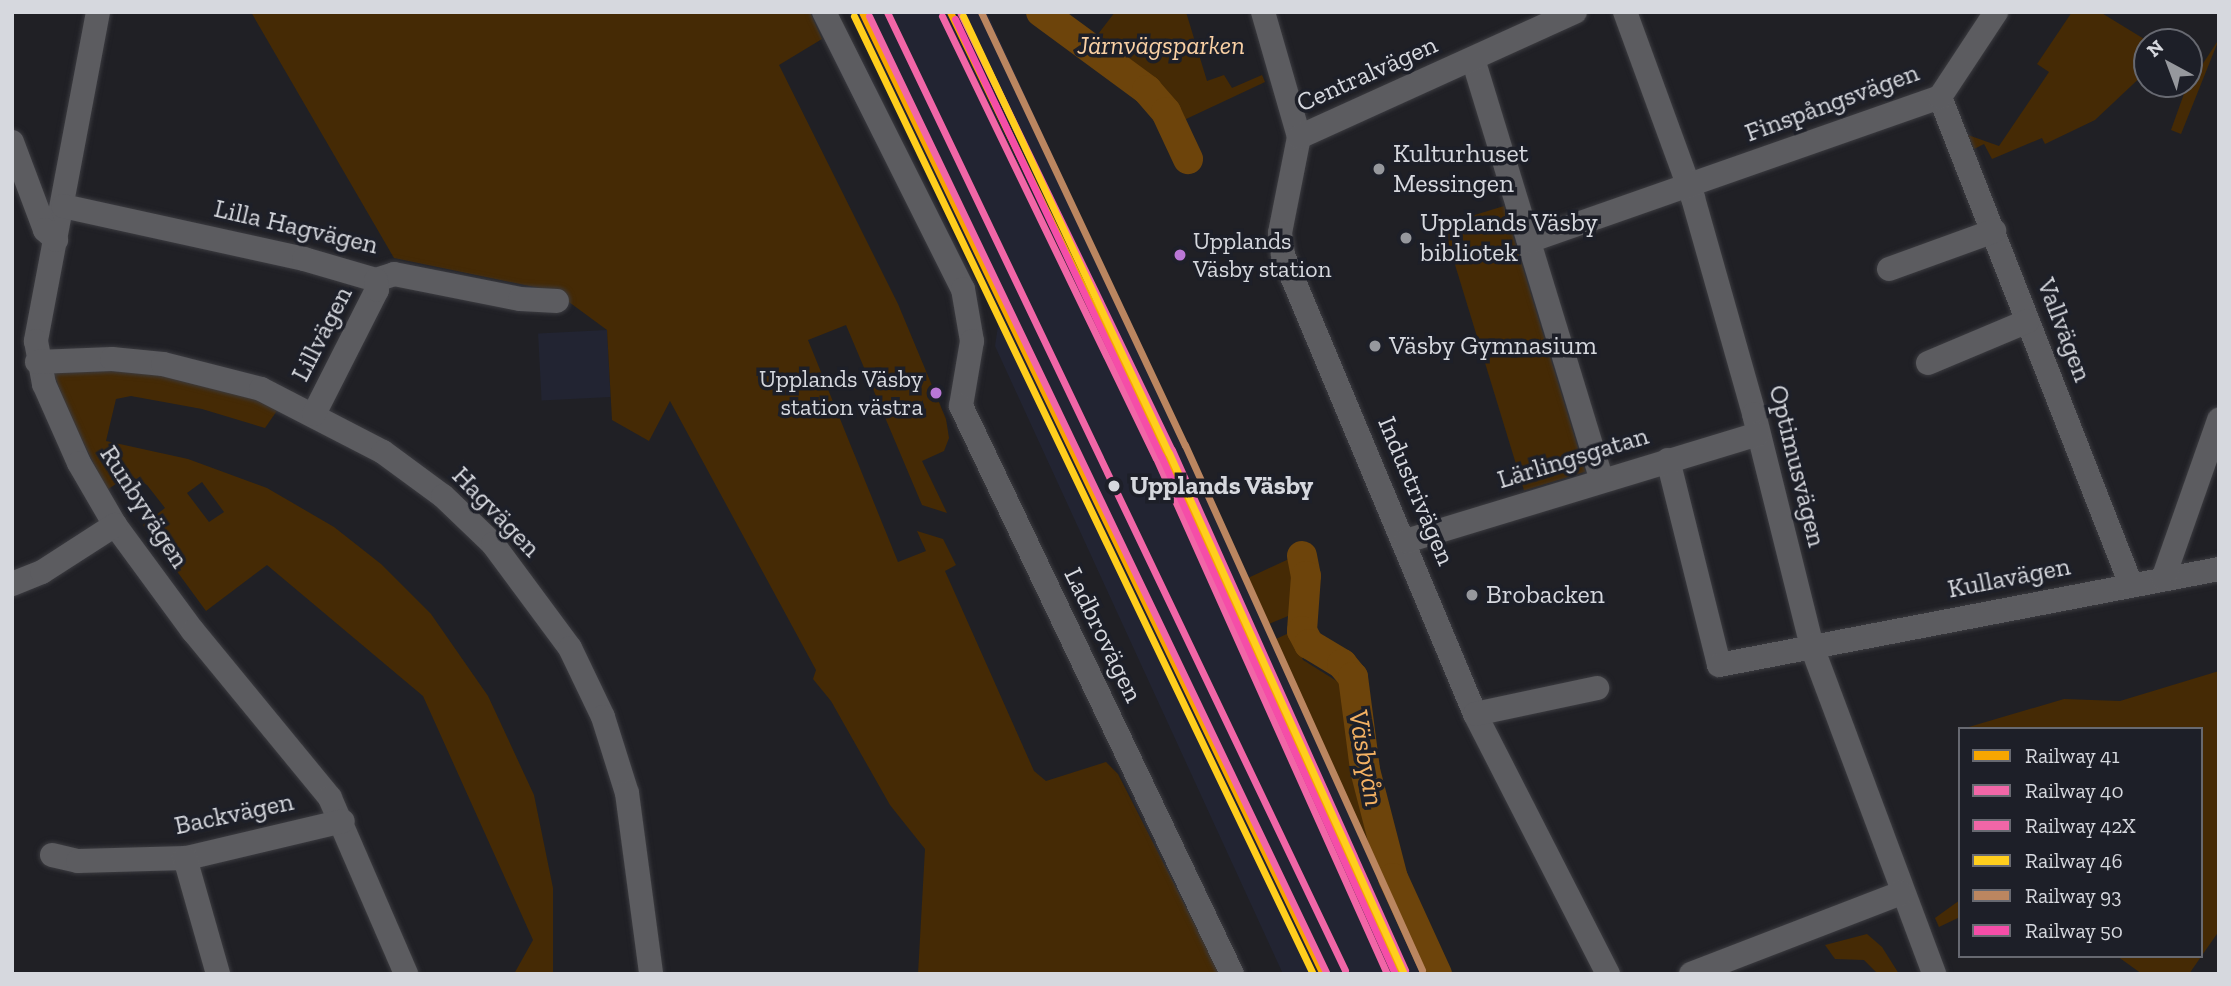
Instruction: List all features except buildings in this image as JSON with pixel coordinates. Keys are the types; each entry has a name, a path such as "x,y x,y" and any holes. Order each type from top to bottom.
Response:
{"street":[{"name":"Runbyvägen","path":"98,12 36,341 37,362 64,432 115,525 193,631 330,798 343,821 406,974"},
{"name":"Ladbrovägen","path":"824,12 963,289 970,314 972,341 961,407 1232,974"},
{"name":"Industrivägen","path":"1263,12 1299,137 1280,233 1283,255 1406,541 1475,714 1608,974"},
{"name":"Centralvägen","path":"1299,137 1575,12"},
{"name":"Optimusvägen","path":"1626,12 1688,186 1758,434 1812,647 1901,893 1939,974"},
{"name":"Finspångsvägen","path":"1529,241 1940,97 1996,12"},
{"path":"1473,59 1602,480"},
{"name":"Vallvägen","path":"1940,97 2131,585"},
{"path":"12,142 45,230 56,240"},
{"name":"Lilla Hagvägen","path":"63,206 304,259 376,280 394,274 520,299 557,301"},
{"path":"1889,270 1994,231"},
{"name":"Lillvägen","path":"314,414 377,290 376,280"},
{"path":"1928,363 2028,321"},
{"name":"Hagvägen","path":"37,362 112,359 163,364 248,385 314,414 383,452 443,496 493,544 570,648 603,717 627,793 651,974"},
{"path":"2163,579 2219,421"},
{"name":"Lärlingsgatan","path":"1406,541 1758,434"},
{"name":"Kullavägen","path":"1668,460 1719,665 2219,569"},
{"path":"12,584 42,572 115,525"},
{"path":"1475,714 1597,688"},
{"name":"Backvägen","path":"52,855 78,861 185,858 343,821"},
{"path":"185,858 218,974"},
{"path":"1691,974 1901,893"},
{"name":"Optimusvägen","path":"1918,931 1934,974"}],"shaded area":[{"path":"848,12 987,12 1427,974 1283,974 995,346 999,319"},
{"path":"607,330 611,397 542,401 538,334"}],"green space":[{"path":"251,12 810,12 822,39 779,65 898,304 946,419 949,438 944,451 922,461 947,513 922,505 846,325 808,340 898,562 926,551 917,531 943,539 956,565 945,571 1034,771 1046,781 1106,762 1118,774 1220,974 918,974 925,849 890,805 831,701 813,679 816,670 670,401 649,441 612,420 607,330 554,291 394,258"},
{"name":"Järnvägsparken","path":"1115,12 1186,12 1207,81 1224,75 1232,88 1262,75 1265,82 1184,120 1159,85 1092,42"},
{"path":"2072,12 2100,12 2133,32 2133,84 2095,120 2045,144 2042,138 1992,159 1984,144 1974,149 1968,135 1999,146 2049,72 2037,64"},
{"path":"2219,39 2203,79 2203,63"},
{"path":"2182,98 2195,98 2181,134 2171,130"},
{"path":"1504,206 1585,472 1524,491 1443,225"},
{"path":"111,368 159,372 281,405 265,428 202,409 131,396 116,399 106,441 188,459 267,488 334,527 381,564 431,614 488,696 534,795 553,888 553,974 514,974 533,940 423,696 267,565 206,611 143,525 165,508 147,485 129,475 107,490 67,410 53,371","holes":["202,482 224,512 209,522 187,493"]},
{"path":"1291,558 1293,614 1269,624 1248,578"},
{"path":"1291,632 1303,660 1343,685 1351,771 1379,871 1276,639"},
{"path":"2219,671 2219,931 2203,954 2203,727 1969,727 2064,699 2120,701"},
{"path":"1958,901 1958,918 1939,927 1935,918"},
{"path":"1867,934 1882,947 1899,974 1878,974 1864,960 1835,959 1825,945"},
{"path":"2120,958 2200,958 2189,974 2142,974"}],"waterway":[{"name":"Väsbyån","path":"1041,12 1147,90 1166,112 1188,159"},
{"name":"Väsbyån","path":"1302,556 1306,576 1302,631 1309,644 1342,664 1353,677 1365,770 1393,878 1437,974"}],"rail line":[{"name":"41","path":"862,12 1323,974"},
{"name":"42X","path":"887,12 1345,970"},
{"name":"41","path":"950,12 1164,454 1397,974"},
{"name":"42X","path":"960,12 1172,450 1405,970"},
{"name":"93","path":"981,12 1185,445 1422,970"},
{"name":"46","path":"854,16 1313,974"},
{"name":"40","path":"869,16 1327,974"},
{"name":"40","path":"942,16 1156,458 1387,974"},
{"name":"46","path":"963,16 1169,453 1404,974"},
{"name":"50","path":"955,19 1161,456 1395,974"}],"place":[{"name":"Kulturhuset Messingen","path":"1379,169"},
{"name":"Upplands Väsby bibliotek","path":"1406,238"},
{"name":"Upplands Väsby station","path":"1180,255"},
{"name":"Väsby Gymnasium","path":"1375,346"},
{"name":"Upplands Väsby station västra","path":"936,393"},
{"name":"Upplands Väsby","path":"1114,486"},
{"name":"Brobacken","path":"1472,595"}]}
